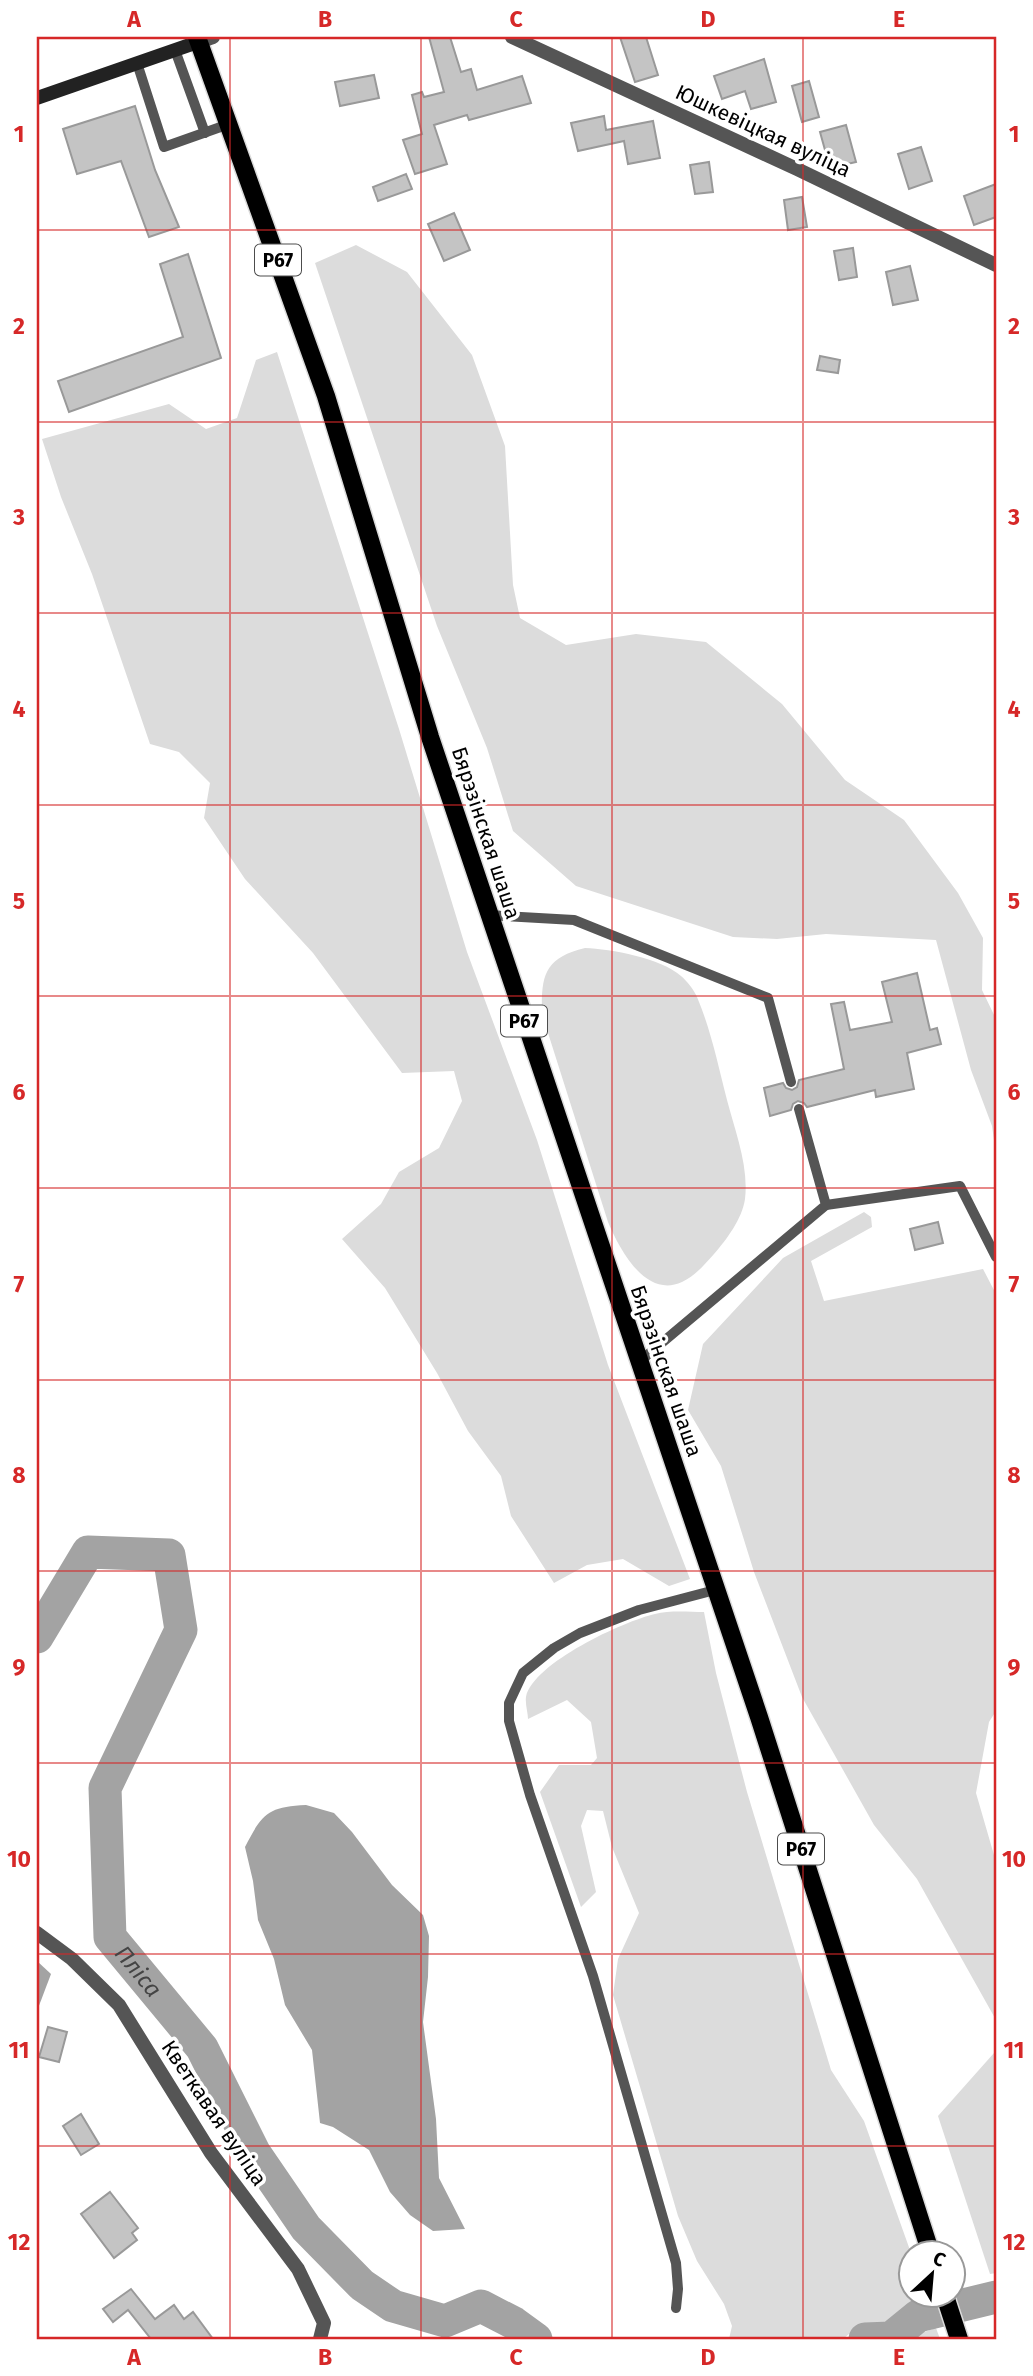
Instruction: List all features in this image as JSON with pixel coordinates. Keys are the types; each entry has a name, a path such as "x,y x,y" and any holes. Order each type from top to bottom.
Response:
{"main road":[{"name":"Бярэзінская шаша","path":"203,38 229,124 326,396 430,737 488,915 733,1644 928,2240"},
{"path":"950,2310 959,2339"}],"street":[{"name":"Юшкевіцкая вуліца","path":"512,37 996,265"},
{"path":"37,98 176,50 203,38"},
{"name":"Кветкавая вуліца","path":"37,1933 72,1959 119,2005 211,2153 298,2269 324,2323 320,2339"}],"lane":[{"path":"176,50 205,133"},
{"path":"137,63 164,147 229,124"},
{"path":"488,915 574,920 768,998 791,1082"},
{"path":"799,1109 826,1205"},
{"path":"639,1362 826,1205 960,1186 996,1257"},
{"path":"676,2308 676,2263 593,1976 530,1795 509,1721 509,1703 523,1673 554,1648 580,1633 639,1609 715,1590"}],"shaded area":[{"path":"356,245 407,272 472,355 505,446 513,585 520,618 566,645 636,634 706,642 782,704 845,780 904,820 958,893 983,938 982,990 996,1019 996,1154 992,1126 971,1070 936,940 826,934 777,939 733,937 576,886 513,831 487,748 437,626 315,263"},
{"path":"277,352 399,729 467,952 537,1140 608,1365 690,1579 669,1586 623,1559 587,1565 554,1583 511,1516 501,1476 468,1431 437,1373 385,1288 342,1239 381,1204 399,1172 439,1148 462,1101 454,1071 402,1073 313,953 245,879 204,818 210,783 179,752 150,744 42,439 169,404 206,429 237,418 256,360"},
{"path":"585,948 649,959 672,970 694,991 710,1035 743,1161 745,1199 737,1221 724,1242 700,1270 682,1282 669,1285 656,1283 645,1277 626,1257 619,1245 608,1222 542,1014 544,979 548,970 561,957"},
{"path":"864,1212 871,1217 872,1227 811,1261 824,1301 983,1269 996,1294 996,1711 989,1722 976,1793 996,1862 996,2020 917,1879 874,1825 802,1697 754,1572 721,1466 688,1410 703,1344 783,1258"},
{"path":"673,1612 704,1612 716,1673 747,1792 831,2070 864,2121 906,2240 897,2240 897,2310 912,2310 889,2329 849,2334 843,2339 729,2339 732,2326 724,2304 697,2261 678,2216 613,1995 618,1959 639,1913 612,1847 603,1811 587,1810 581,1826 596,1892 581,1907 540,1792 559,1765 591,1765 597,1758 591,1722 567,1700 528,1719 526,1697 532,1684 562,1658 602,1634 641,1618"},
{"path":"306,1805 334,1813 392,1885 423,1915 429,1936 423,2022 436,2119 439,2178 465,2229 433,2231 410,2215 390,2192 369,2150 333,2127 320,2123 312,2050 285,2005 274,1959 258,1920 245,1847 267,1814 282,1808"},
{"path":"37,1961 51,1974 37,2011"},
{"path":"996,2044 996,2273 990,2274 938,2116 994,2053"},
{"path":"936,2328 940,2339 903,2339"}],"building":[{"path":"429,37 450,37 461,72 471,69 477,90 522,76 531,103 469,120 467,115 434,125 447,164 415,174 403,140 422,134 412,95 422,92 424,97 444,92"},
{"path":"620,37 646,37 658,75 635,82"},
{"path":"764,59 776,102 751,109 745,91 722,99 714,76"},
{"path":"374,75 379,98 340,106 335,82"},
{"path":"809,81 819,117 802,122 792,86"},
{"path":"135,106 155,170 179,227 149,237 121,161 77,174 63,129"},
{"path":"604,116 606,130 653,121 660,158 628,164 624,141 578,151 571,123"},
{"path":"846,125 856,162 830,168 820,132"},
{"path":"921,147 932,181 909,189 898,154"},
{"path":"709,162 713,192 695,194 690,165"},
{"path":"406,174 412,189 378,201 373,187"},
{"path":"996,184 996,217 974,225 964,196"},
{"path":"802,197 807,227 788,230 784,200"},
{"path":"454,213 470,250 444,261 428,224"},
{"path":"853,248 857,277 839,280 834,251"},
{"path":"188,254 221,358 69,412 58,381 183,337 160,264"},
{"path":"910,266 918,300 893,305 886,272"},
{"path":"820,356 840,360 838,373 817,370"},
{"path":"917,973 930,1030 937,1028 941,1044 907,1053 914,1089 876,1097 875,1090 807,1107 798,1101 793,1104 791,1110 770,1116 764,1088 783,1083 786,1088 792,1090 797,1087 799,1080 844,1069 831,1004 844,1002 850,1030 892,1022 882,982"},
{"path":"938,1222 943,1243 915,1250 910,1229"},
{"path":"48,2027 67,2032 59,2062 39,2057"},
{"path":"81,2114 99,2144 81,2155 63,2126"},
{"path":"110,2192 138,2228 132,2233 137,2240 114,2258 81,2214"},
{"path":"131,2289 155,2319 174,2305 184,2319 193,2312 213,2339 151,2339 128,2310 113,2322 103,2309"}],"waterway":[{"name":"Пліса","path":"37,1637 88,1552 169,1555 181,1630 105,1788 110,1937 202,2048 254,2152 306,2228 362,2285 393,2306 445,2321 481,2306 514,2323 536,2339"},
{"name":"Пліса","path":"865,2339 891,2338 918,2316 996,2297"}]}
